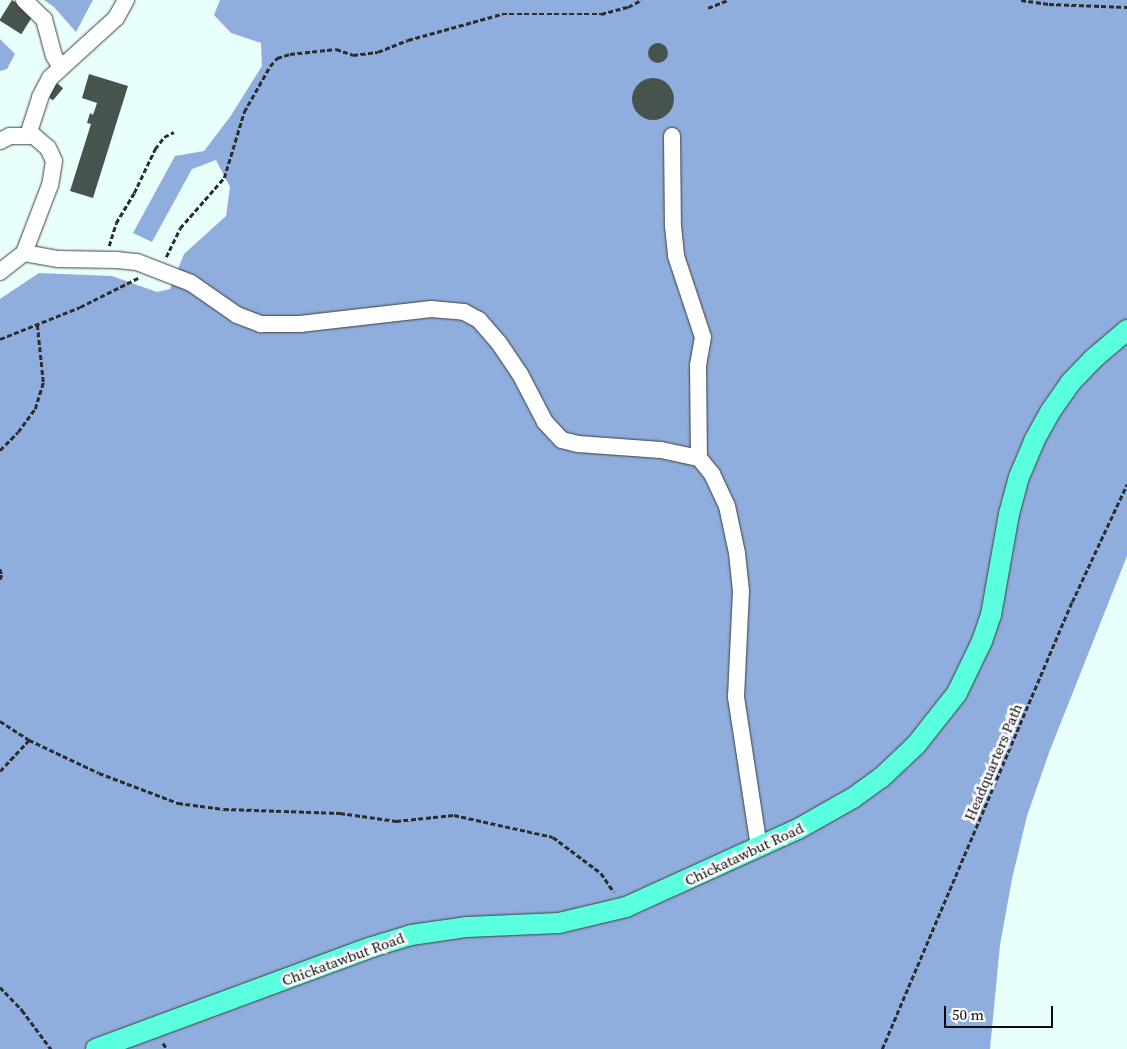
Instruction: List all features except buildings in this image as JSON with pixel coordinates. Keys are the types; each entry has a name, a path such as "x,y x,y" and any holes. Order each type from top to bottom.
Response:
{"main road":[{"name":"Chickatawbut Road","path":"96,1049 372,946 412,935 460,928 559,923 626,907 821,818 868,788 916,745 947,708 970,668 987,630 994,602 1008,514 1019,477 1034,441 1050,412 1070,383 1099,353 1127,330"}],"lane":[{"path":"24,0 44,19 54,56 61,67"},
{"path":"28,135 40,97 50,78 116,18 126,0"},
{"path":"0,141 10,136 28,135 37,138 48,148 53,157 54,168 50,185 24,253 0,272"},
{"path":"672,136 673,226 676,256 702,337 698,365 699,458 712,474 729,511 741,591 736,697 758,848"},
{"path":"24,253 58,259 137,262 190,283 237,315 261,324 300,324 432,309 464,312 479,320 499,343 515,366 545,422 562,440 578,444 661,450 699,458"}],"path":[{"path":"0,339 80,307 155,269 165,258 180,228 224,178 244,112 270,66 277,58 306,52 336,49 353,55 378,52 408,40 502,14 601,14 628,7 641,0"},
{"path":"708,8 728,0"},
{"path":"1021,0 1049,4 1127,7"},
{"path":"107,260 109,240 116,223 134,193 155,149 164,137 174,132"},
{"path":"0,450 18,432 35,409 44,382 37,324"},
{"name":"Headquarters Path","path":"882,1049 1072,602 1127,484"},
{"path":"0,569 2,575 0,580"},
{"path":"0,721 29,740 99,773 178,803 224,809 340,813 396,821 454,815 553,837 601,873 626,907"},
{"path":"0,771 29,740"},
{"path":"0,987 22,1010 51,1049"}],"shaded area":[{"path":"44,0 93,0 76,32 54,7"},
{"path":"220,0 1127,0 1127,556 1050,750 1027,816 1012,879 1000,945 990,1049 0,1049 0,299 39,273 112,276 157,292 170,289 184,254 226,216 230,187 216,160 192,169 152,242 133,233 175,156 204,151 230,117 262,66 261,43 231,33 214,15"},
{"path":"0,39 15,54 7,69 0,71"}]}
